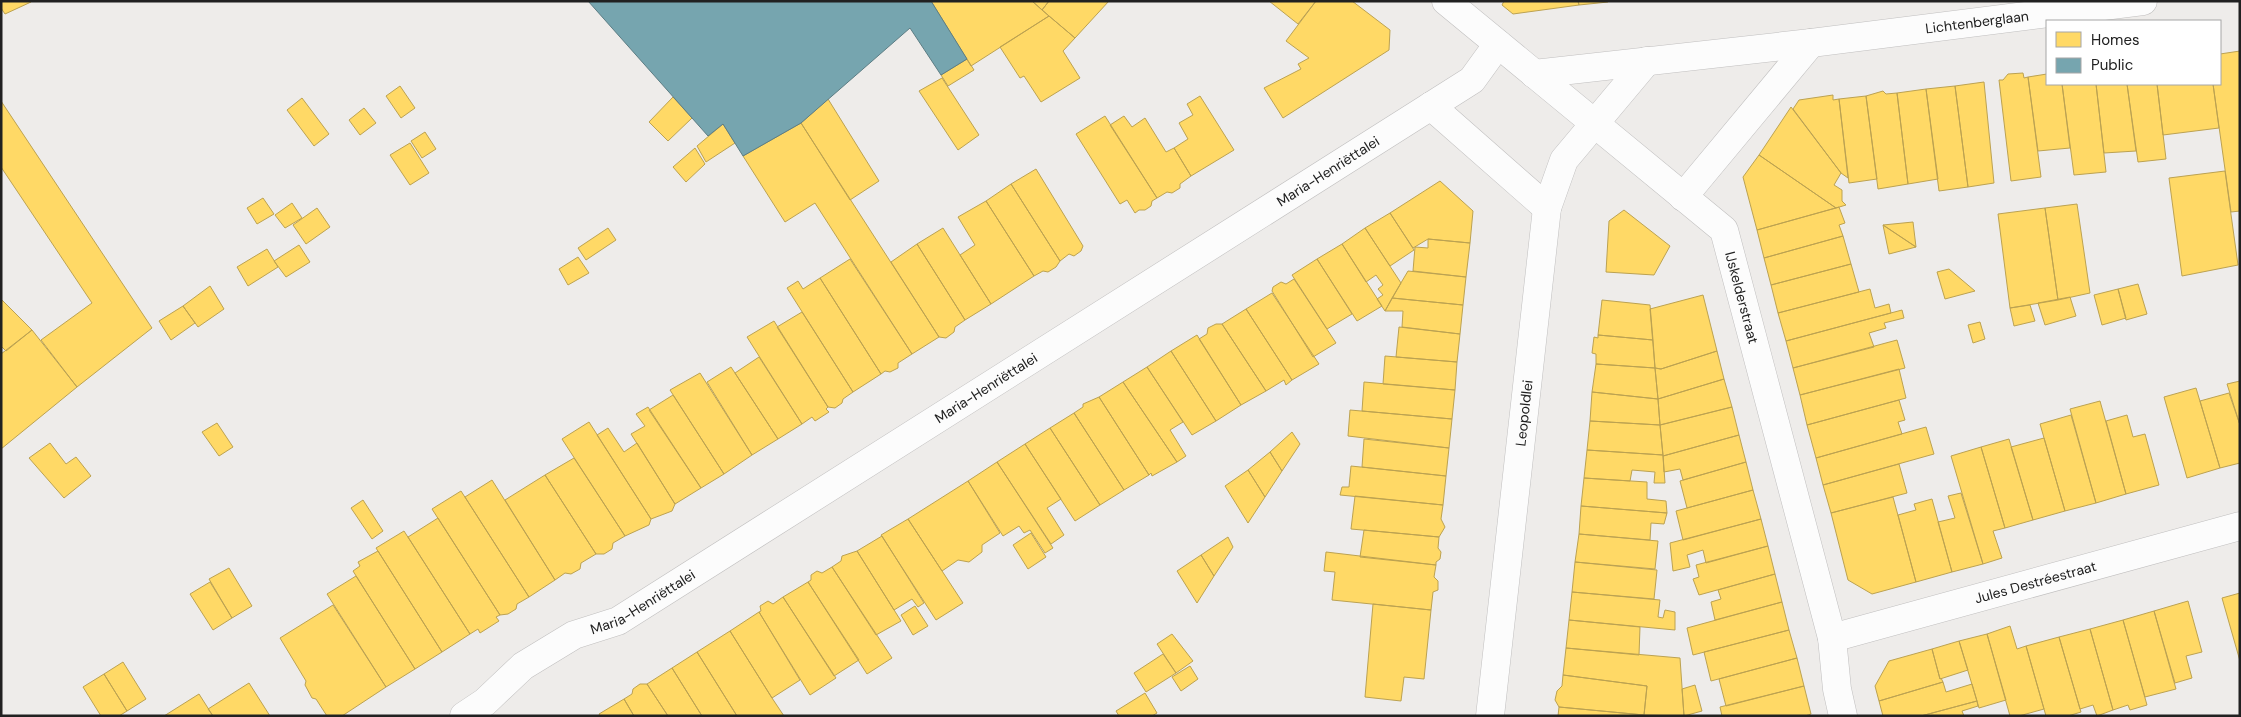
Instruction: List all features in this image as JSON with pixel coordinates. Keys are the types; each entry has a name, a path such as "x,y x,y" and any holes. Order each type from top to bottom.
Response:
{"street":[{"name":"IJskelderstraat","path":"1446,1 1724,230 1832,638 1837,689 1843,716"},
{"name":"Lichtenberglaan","path":"1534,74 1811,43 2143,1"},
{"path":"1683,197 1811,43"},
{"name":"Maria-Henriëttalei","path":"464,716 485,702 523,666 574,635 618,621 1472,80 1498,44"},
{"path":"1594,123 1647,61"},
{"path":"1431,106 1547,208"},
{"name":"Leopoldlei","path":"1490,716 1547,208 1564,160 1594,123"},
{"name":"Jules Destréestraat","path":"1832,638 2240,526"}],"building: Homes":[{"path":"1,1 31,2 5,14 1,8"},
{"path":"931,1 1032,1 1049,16 971,66"},
{"path":"1032,1 1049,1 1042,10"},
{"path":"1049,1 1109,1 1075,38 1042,10"},
{"path":"1269,1 1316,1 1298,24"},
{"path":"1316,1 1352,1 1390,30 1389,50 1283,118 1264,88 1301,69 1298,64 1309,58 1286,41"},
{"path":"1504,1 1578,1 1579,5 1513,14 1502,5"},
{"path":"1578,1 1607,1 1608,2 1579,5"},
{"path":"1049,16 1075,38 1063,51 1080,78 1041,102 1024,76 1020,78 1000,47"},
{"path":"2240,51 2240,211 2231,212 2213,85 2221,85 2221,54"},
{"path":"967,59 974,70 948,86 941,75"},
{"path":"2023,73 2024,78 2028,77 2041,177 2011,181 1999,80 2003,80 2008,74"},
{"path":"2046,74 2046,85 2062,85 2070,148 2038,151 2028,77"},
{"path":"942,78 979,135 958,150 919,91"},
{"path":"1984,82 1994,183 1968,187 1955,86"},
{"path":"2062,85 2096,85 2106,172 2074,175"},
{"path":"2096,85 2127,85 2136,151 2104,153"},
{"path":"2127,85 2157,85 2166,159 2138,162"},
{"path":"2157,85 2213,85 2219,128 2163,135"},
{"path":"400,86 415,108 401,118 386,96"},
{"path":"1955,86 1968,187 1939,191 1926,89"},
{"path":"1926,89 1938,179 1908,184 1897,93"},
{"path":"1883,91 1886,94 1897,93 1908,184 1878,189 1866,96"},
{"path":"1833,95 1833,100 1839,99 1848,178 1841,173 1793,109 1799,100"},
{"path":"1200,96 1234,150 1191,176 1174,148 1188,139 1179,123 1193,115 1187,104"},
{"path":"1866,96 1877,179 1849,183 1839,99"},
{"path":"673,97 692,118 668,141 649,122"},
{"path":"302,98 329,134 314,146 287,110"},
{"path":"828,99 879,181 850,200 801,123"},
{"path":"1,101 152,328 77,387 41,340 92,303 1,167"},
{"path":"1791,107 1841,173 1834,185 1842,190 1842,201 1846,205 1836,208 1759,155"},
{"path":"364,108 376,123 360,135 349,120"},
{"path":"1105,116 1157,198 1145,210 1139,210 1135,213 1127,200 1120,204 1076,134"},
{"path":"1124,116 1132,127 1145,118 1166,152 1174,148 1191,176 1180,184 1180,188 1172,193 1167,192 1157,198 1110,125"},
{"path":"801,123 939,337 912,354 815,203 785,222 743,156"},
{"path":"723,124 735,143 706,162 697,146"},
{"path":"425,132 436,149 422,158 411,141"},
{"path":"410,143 429,173 410,185 390,155"},
{"path":"695,148 705,164 686,182 673,167"},
{"path":"1759,155 1836,208 1757,230 1743,177"},
{"path":"1036,169 1083,246 1081,251 1074,256 1069,254 1060,261 1011,184"},
{"path":"2225,171 2238,265 2182,276 2169,178"},
{"path":"1440,181 1473,211 1470,243 1428,239 1413,248 1390,213"},
{"path":"1011,184 1060,261 1056,267 1048,272 1043,271 1034,276 986,201"},
{"path":"263,198 274,214 257,224 247,208"},
{"path":"986,201 1034,276 991,304 960,255 975,245 958,217"},
{"path":"292,203 302,218 285,228 275,215"},
{"path":"2077,204 2090,293 2058,300 2045,208"},
{"path":"1839,207 1845,223 1839,225 1843,236 1764,258 1757,230"},
{"path":"317,208 330,227 306,244 293,225"},
{"path":"2045,208 2058,300 2010,308 1998,214"},
{"path":"1624,210 1670,246 1654,275 1606,272 1609,221"},
{"path":"1390,213 1414,250 1390,266 1365,228"},
{"path":"1913,222 1916,247 1883,225"},
{"path":"1883,225 1916,247 1889,254"},
{"path":"608,228 616,240 586,260 578,248"},
{"path":"943,228 991,304 965,320 917,244"},
{"path":"1365,228 1401,283 1385,311 1377,299 1383,295 1378,289 1383,285 1376,275 1366,282 1342,244"},
{"path":"1843,236 1851,264 1771,285 1764,258"},
{"path":"1428,239 1470,243 1466,277 1413,271 1415,247 1428,248"},
{"path":"917,244 965,320 955,327 954,332 946,338 939,337 891,262"},
{"path":"1342,244 1382,306 1357,321 1317,259"},
{"path":"299,245 310,262 286,277 274,261"},
{"path":"267,249 278,267 248,286 237,267"},
{"path":"578,257 589,273 568,285 559,269"},
{"path":"850,259 912,354 898,363 898,368 890,372 885,371 881,374 820,278"},
{"path":"1317,259 1352,314 1327,329 1292,275"},
{"path":"1851,264 1859,292 1778,313 1771,285"},
{"path":"1949,269 1975,291 1945,299 1937,272"},
{"path":"1408,271 1466,277 1463,305 1392,298"},
{"path":"820,278 881,374 853,392 787,288 798,281 803,289"},
{"path":"1294,279 1336,343 1313,357 1272,291 1273,287 1281,282 1286,284"},
{"path":"2138,284 2147,314 2126,320 2118,289"},
{"path":"210,286 224,309 198,327 183,306"},
{"path":"1870,289 1875,308 1889,304 1891,313 1786,341 1778,313"},
{"path":"2118,289 2126,318 2102,325 2094,295"},
{"path":"1272,293 1319,364 1292,380 1246,309"},
{"path":"1703,295 1717,351 1661,369 1655,368 1650,309"},
{"path":"2070,297 2076,316 2045,325 2038,303"},
{"path":"1392,298 1463,305 1460,334 1402,327 1403,311 1385,311"},
{"path":"1,299 32,330 6,351 1,346"},
{"path":"1602,300 1650,305 1653,340 1598,335"},
{"path":"2030,305 2035,321 2014,326 2010,308"},
{"path":"183,306 195,323 171,340 159,321"},
{"path":"1246,309 1292,380 1286,385 1284,380 1266,391 1222,324"},
{"path":"1902,310 1904,318 1884,323 1886,328 1869,333 1874,347 1793,368 1786,341"},
{"path":"802,312 853,392 835,408 828,407 777,327"},
{"path":"774,321 828,407 826,409 829,412 815,421 812,417 802,424 747,337"},
{"path":"1980,322 1985,339 1973,343 1968,325"},
{"path":"1216,324 1222,324 1266,391 1241,405 1199,339 1207,334 1208,328"},
{"path":"1399,327 1460,334 1457,362 1396,357"},
{"path":"32,330 77,387 1,449 1,354"},
{"path":"1197,335 1241,405 1216,421 1171,351"},
{"path":"1598,335 1653,340 1655,368 1596,364 1596,354 1592,353 1594,337 1598,338"},
{"path":"1897,340 1905,368 1800,395 1793,368"},
{"path":"1171,351 1216,421 1192,435 1147,367"},
{"path":"1717,351 1724,379 1658,399 1655,368 1661,369"},
{"path":"1385,356 1457,362 1455,390 1383,384"},
{"path":"759,357 802,424 778,439 735,373"},
{"path":"1596,364 1655,368 1658,399 1592,392"},
{"path":"731,367 778,439 752,455 707,382"},
{"path":"1147,367 1183,422 1170,430 1186,456 1177,462 1123,382"},
{"path":"1899,369 1906,398 1807,425 1800,395"},
{"path":"700,373 752,455 724,474 670,390"},
{"path":"1724,379 1732,407 1660,425 1658,399"},
{"path":"2240,381 2240,425 2227,384"},
{"path":"1123,382 1177,462 1152,476 1151,473 1149,475 1099,397"},
{"path":"1364,382 1455,390 1452,419 1362,411"},
{"path":"2196,388 2220,468 2187,478 2164,397"},
{"path":"1592,392 1658,399 1660,425 1590,421"},
{"path":"2229,393 2240,425 2240,463 2220,468 2200,401"},
{"path":"673,395 724,474 701,488 649,410"},
{"path":"1099,397 1149,475 1124,490 1074,413 1083,407 1083,404"},
{"path":"1899,400 1905,420 1898,422 1902,434 1816,458 1807,425"},
{"path":"2100,401 2126,494 2096,503 2070,409"},
{"path":"648,407 701,488 675,504 631,434 645,426 636,414"},
{"path":"1732,407 1739,435 1663,456 1660,425"},
{"path":"1350,410 1452,419 1449,448 1348,436"},
{"path":"1074,413 1124,490 1100,505 1050,428"},
{"path":"2071,415 2096,503 2065,511 2040,424"},
{"path":"2127,415 2133,437 2145,434 2159,485 2126,494 2106,421"},
{"path":"1590,421 1660,425 1663,455 1587,450"},
{"path":"589,422 651,519 649,525 625,536 562,439"},
{"path":"217,423 233,447 219,456 202,432"},
{"path":"1926,427 1934,454 1823,485 1816,458"},
{"path":"608,428 624,452 637,443 675,504 672,511 651,519 597,435"},
{"path":"1050,428 1100,505 1075,521 1025,444"},
{"path":"1292,432 1300,444 1282,471 1270,452"},
{"path":"1739,435 1746,462 1683,480 1680,469 1664,472 1663,456"},
{"path":"2044,438 2065,511 2033,520 2011,447"},
{"path":"1364,439 1449,448 1446,476 1362,467"},
{"path":"2009,439 2033,520 2005,528 1981,447"},
{"path":"50,443 66,464 76,457 91,476 64,498 29,458"},
{"path":"1025,444 1061,499 1047,508 1064,535 1051,544 997,462"},
{"path":"1981,447 2005,528 1993,531 2002,558 1983,564 1951,456"},
{"path":"1587,450 1663,455 1665,483 1654,483 1655,472 1632,470 1630,481 1584,478"},
{"path":"1270,452 1282,471 1265,497 1248,470"},
{"path":"574,458 625,536 613,543 612,549 604,554 596,554 545,475"},
{"path":"997,462 1053,548 1045,553 1030,530 1024,533 1019,526 1003,536 968,481"},
{"path":"1746,462 1753,490 1687,508 1680,481"},
{"path":"1899,464 1907,493 1831,513 1823,485"},
{"path":"1351,466 1446,476 1443,505 1340,495 1342,487 1349,487"},
{"path":"1248,470 1265,497 1248,523 1225,486"},
{"path":"545,475 596,554 581,563 580,569 571,574 565,573 555,580 505,500"},
{"path":"1584,478 1647,482 1647,499 1666,501 1667,513 1581,506"},
{"path":"492,480 555,580 529,597 465,497"},
{"path":"968,481 1000,533 982,545 982,552 969,562 958,560 942,571 908,519"},
{"path":"1753,490 1761,519 1683,540 1676,511"},
{"path":"461,491 529,597 517,604 516,609 508,614 500,615 432,509"},
{"path":"1961,493 1983,564 1952,572 1938,522 1955,518 1948,496"},
{"path":"1355,496 1443,505 1441,519 1445,527 1439,537 1351,529"},
{"path":"1893,497 1916,582 1872,594 1848,580 1831,513"},
{"path":"1932,499 1952,572 1916,582 1898,515 1916,510 1914,504"},
{"path":"363,500 383,531 372,539 351,508"},
{"path":"1581,506 1667,513 1664,524 1651,523 1650,540 1579,534"},
{"path":"438,518 500,615 496,617 499,621 480,633 478,629 470,634 408,537"},
{"path":"908,519 963,603 936,620 881,535"},
{"path":"1761,519 1768,546 1706,563 1703,550 1687,555 1690,567 1673,571 1670,543"},
{"path":"1364,530 1439,537 1440,559 1436,562 1436,565 1360,557"},
{"path":"404,531 470,634 442,652 376,548"},
{"path":"1031,533 1046,557 1028,569 1013,545"},
{"path":"1579,534 1658,541 1655,569 1575,562"},
{"path":"882,536 924,603 918,607 912,599 894,610 857,551"},
{"path":"1228,537 1233,547 1214,576 1201,555"},
{"path":"1768,546 1775,574 1699,595 1693,579 1699,577 1696,565"},
{"path":"378,551 442,652 415,669 353,571 360,566 358,562"},
{"path":"857,551 901,621 876,635 832,567 841,561 842,556"},
{"path":"1326,552 1436,565 1434,577 1438,581 1438,590 1433,592 1431,610 1332,600 1335,572 1324,571"},
{"path":"1201,555 1214,576 1197,603 1177,571"},
{"path":"1575,562 1657,570 1654,599 1572,592"},
{"path":"832,567 892,658 867,674 808,582 811,580 811,575 817,571 822,573"},
{"path":"229,568 252,606 232,618 209,579"},
{"path":"1775,574 1782,602 1715,620 1711,602 1721,599 1718,590"},
{"path":"356,576 415,669 386,687 327,594"},
{"path":"210,582 232,618 213,630 190,594"},
{"path":"808,582 859,660 834,676 783,597"},
{"path":"1572,592 1660,600 1658,617 1663,618 1665,610 1675,612 1675,630 1569,620"},
{"path":"2240,593 2240,661 2222,598"},
{"path":"783,597 836,678 810,695 759,612 761,611 760,606 768,601 773,604"},
{"path":"2188,601 2202,652 2186,656 2192,678 2175,683 2154,611"},
{"path":"1782,602 1789,630 1693,655 1687,628"},
{"path":"1373,604 1431,610 1424,679 1404,677 1401,701 1365,697"},
{"path":"333,605 386,687 342,716 327,716 316,699 312,698 305,685 306,681 280,638"},
{"path":"915,606 928,626 913,635 901,615"},
{"path":"2154,611 2176,689 2145,697 2123,620"},
{"path":"759,612 800,680 772,698 730,631"},
{"path":"1569,620 1640,627 1639,655 1566,648"},
{"path":"2123,620 2147,705 2130,710 2128,705 2113,710 2090,629"},
{"path":"2010,626 2017,649 2026,646 2044,709 2019,716 2010,716 1987,634"},
{"path":"2090,629 2113,710 2097,716 2093,705 2080,709 2059,637"},
{"path":"1789,630 1797,658 1711,681 1704,652"},
{"path":"730,631 784,716 737,716 697,652"},
{"path":"1172,634 1193,661 1176,673 1157,644"},
{"path":"1987,634 2006,700 1979,708 1959,641"},
{"path":"2059,637 2081,712 2068,716 2046,716 2026,646"},
{"path":"1959,641 1968,670 1940,679 1932,649"},
{"path":"1566,648 1680,658 1684,716 1644,715 1647,686 1563,675"},
{"path":"1932,649 1940,679 1943,682 1879,701 1875,686 1889,661"},
{"path":"697,652 737,716 702,716 672,668"},
{"path":"1163,654 1176,673 1146,692 1134,673"},
{"path":"1797,658 1804,686 1726,706 1719,679"},
{"path":"123,662 146,699 127,711 104,674"},
{"path":"1190,666 1198,679 1181,691 1172,677"},
{"path":"672,668 702,716 668,716 647,684"},
{"path":"104,674 127,711 119,716 101,716 83,687"},
{"path":"1563,675 1647,686 1644,715 1559,707 1555,700 1557,691 1562,686"},
{"path":"1943,682 1946,692 1972,684 1977,701 1921,716 1883,716 1879,701"},
{"path":"249,683 270,716 213,716 208,709"},
{"path":"640,684 647,684 668,716 634,716 624,699 632,694 633,689"},
{"path":"1695,685 1702,711 1684,716 1682,689"},
{"path":"1804,686 1811,714 1805,716 1722,716 1720,707"},
{"path":"1145,693 1157,713 1152,716 1119,716 1116,711"},
{"path":"199,694 213,716 164,716"},
{"path":"624,699 634,716 600,716 599,714"},
{"path":"1977,701 1978,706 1962,711 1964,716 1921,716"},
{"path":"1559,707 1644,715 1644,716 1558,716"}],"building: Public":[{"path":"588,1 931,1 967,59 941,75 910,28 801,123 743,156 723,124 708,136"}]}
